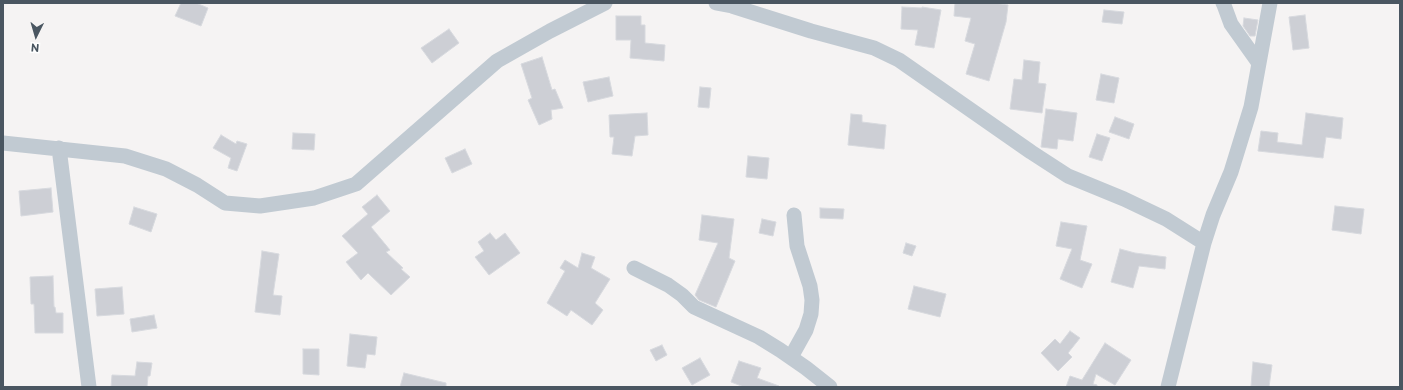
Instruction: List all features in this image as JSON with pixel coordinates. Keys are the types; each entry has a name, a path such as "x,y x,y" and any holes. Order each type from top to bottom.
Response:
{"street":[{"path":"3,143 124,156 166,169 197,185 225,203 260,206 314,198 356,184 497,61 550,31 605,3"},
{"path":"716,3 732,6 811,31 874,48 893,57 1068,176 1124,199 1166,219 1204,243"},
{"path":"1223,3 1231,24 1258,62"},
{"path":"1168,387 1204,243 1213,215 1232,172 1251,107 1258,62 1270,3"},
{"path":"59,148 89,387"},
{"path":"791,357 806,330 811,314 812,300 810,286 797,246 794,215"},
{"path":"634,268 668,285 682,295 694,307 759,337 791,357 830,387"}],"building":[{"path":"181,3 196,3 208,8 201,26 175,16"},
{"path":"955,3 994,3 1008,5 1006,22 989,81 966,74 975,44 965,41 971,18 954,16"},
{"path":"902,7 922,7 941,10 934,48 915,45 918,30 901,29"},
{"path":"1104,10 1124,12 1122,24 1102,22"},
{"path":"1305,15 1309,48 1293,50 1289,17"},
{"path":"616,16 641,16 641,25 645,25 645,43 665,45 664,61 630,58 631,40 616,40"},
{"path":"1244,18 1258,20 1255,36 1250,36 1243,26"},
{"path":"449,29 459,43 432,63 421,48"},
{"path":"542,57 552,90 555,89 563,108 551,110 552,119 539,125 528,100 532,98 521,64"},
{"path":"1024,60 1040,62 1038,83 1046,84 1042,113 1010,109 1014,79 1022,80"},
{"path":"1101,74 1119,78 1114,103 1096,100"},
{"path":"609,77 613,96 588,102 583,82"},
{"path":"700,87 711,88 709,108 698,107"},
{"path":"1046,109 1077,113 1073,141 1058,139 1057,149 1041,147"},
{"path":"647,113 648,135 635,136 632,156 612,154 614,137 610,137 609,115"},
{"path":"1306,113 1343,118 1341,139 1326,137 1323,158 1258,151 1261,131 1278,133 1277,142 1302,145"},
{"path":"851,114 862,115 862,122 886,125 884,149 848,145"},
{"path":"1115,117 1134,124 1129,139 1109,132"},
{"path":"293,133 315,134 314,150 292,149"},
{"path":"1097,134 1110,138 1102,161 1089,157"},
{"path":"221,135 236,144 237,141 247,144 237,171 228,168 231,158 213,148"},
{"path":"465,149 472,164 452,173 445,158"},
{"path":"748,156 769,158 767,179 746,177"},
{"path":"51,188 53,212 21,216 19,191"},
{"path":"377,195 390,211 371,227 390,250 386,252 410,277 391,295 368,273 361,280 346,262 358,253 342,236 368,214 362,207"},
{"path":"1335,206 1364,209 1361,234 1332,230"},
{"path":"134,207 157,214 151,232 129,224"},
{"path":"820,208 844,209 843,219 820,218"},
{"path":"702,215 734,219 729,258 735,261 716,307 699,300 695,295 718,243 699,240"},
{"path":"762,219 776,222 773,236 759,233"},
{"path":"1061,222 1087,226 1080,260 1092,264 1082,288 1060,279 1072,249 1056,246"},
{"path":"490,233 496,240 505,233 520,253 489,275 475,257 484,251 478,242"},
{"path":"906,243 916,246 912,256 903,253"},
{"path":"1120,249 1135,253 1166,257 1165,269 1139,266 1133,288 1111,282"},
{"path":"262,251 279,254 273,295 282,296 280,315 255,312"},
{"path":"582,253 595,257 591,268 610,279 595,303 603,310 592,325 571,310 567,316 547,303 565,271 560,268 565,260 578,268"},
{"path":"53,276 54,307 56,313 63,313 63,333 35,333 34,304 31,304 30,277"},
{"path":"914,286 946,294 940,317 908,309"},
{"path":"122,287 124,314 97,316 95,289"},
{"path":"154,315 157,328 132,332 130,319"},
{"path":"1070,331 1080,338 1068,353 1072,357 1058,371 1041,353 1055,339 1060,344"},
{"path":"350,334 377,337 375,355 367,354 365,368 347,366"},
{"path":"1105,343 1131,360 1115,385 1096,374 1093,384 1097,385 1097,387 1066,387 1070,376 1082,380"},
{"path":"662,345 667,355 656,361 650,350"},
{"path":"303,349 319,349 319,375 303,374"},
{"path":"700,358 710,375 692,385 682,368"},
{"path":"739,361 761,368 757,378 779,386 744,387 731,382"},
{"path":"137,362 152,363 150,376 148,376 147,387 111,387 112,375 135,376"},
{"path":"1253,362 1272,365 1269,387 1251,386"},
{"path":"404,373 446,383 446,387 400,387"}]}
